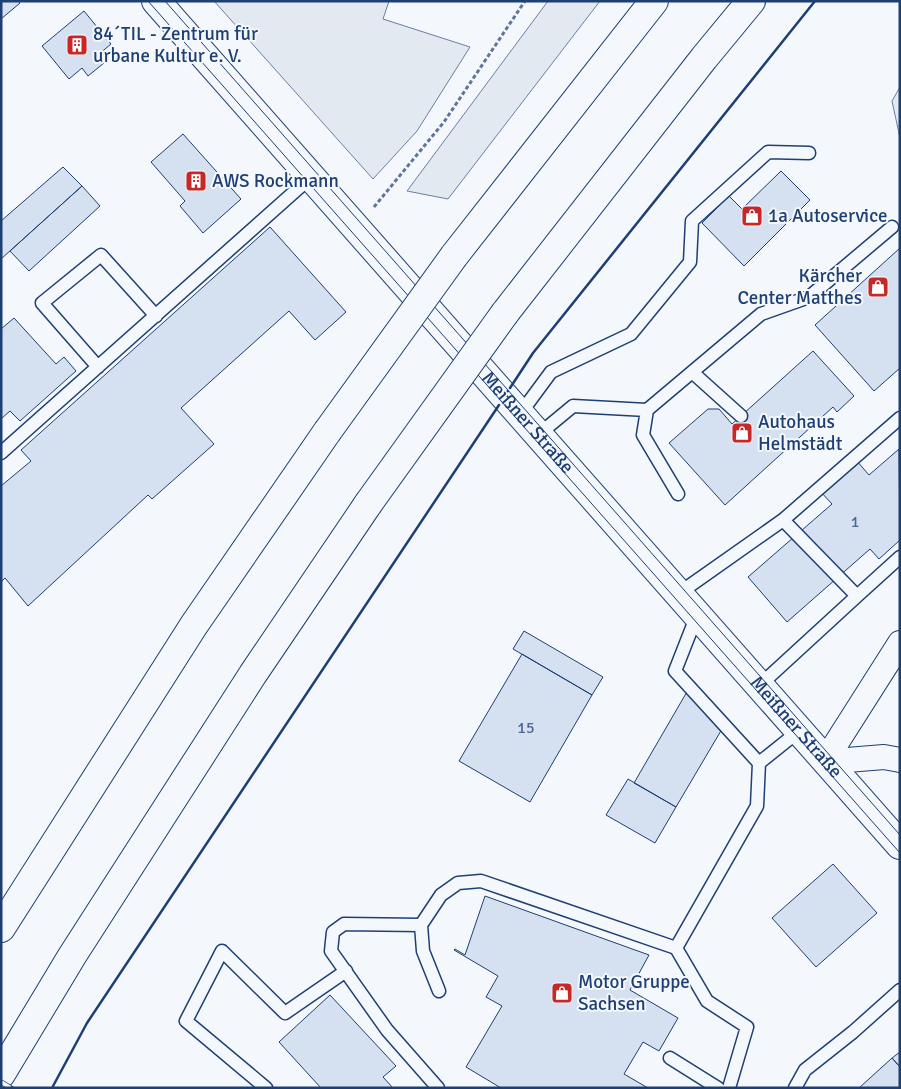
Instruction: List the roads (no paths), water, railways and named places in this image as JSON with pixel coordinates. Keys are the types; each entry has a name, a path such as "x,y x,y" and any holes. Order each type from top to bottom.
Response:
{"main road":[{"name":"Meißner Straße","path":"156,1 900,845"},
{"path":"1,928 194,625 327,432 454,256 654,1"},
{"path":"1,1074 72,956 253,674 368,504 505,313 704,58 751,1"}],"street":[{"path":"900,643 825,760 835,762 884,757 900,760"}],"lane":[{"path":"520,414 551,372 631,334 690,262 692,222 768,152 809,153"},
{"path":"1,453 311,177"},
{"path":"678,494 643,435 647,410 761,314 809,297 892,227"},
{"path":"98,368 42,303 101,255 156,316"},
{"path":"692,372 741,416"},
{"path":"538,434 573,406 647,410"},
{"path":"678,594 784,520 900,418"},
{"path":"784,520 857,596"},
{"path":"759,686 900,557"},
{"path":"676,948 757,806 759,763 675,672 697,615"},
{"path":"759,763 799,731"},
{"path":"439,991 423,951 421,925 441,895 458,883 481,882 676,948 707,1000 747,1027 729,1088"},
{"path":"421,925 344,924 333,932 331,951 387,1030 438,1088"},
{"path":"266,1088 186,1021 222,951 285,1013 346,971"},
{"path":"795,1088 805,1070 853,1032 900,990"},
{"path":"670,1058 718,1088"}],"tram line":[{"path":"148,1 900,853"},
{"path":"165,1 900,835"}],"railway":[{"path":"1,1082 11,1088"}],"place":[{"name":"84´TIL - Zentrum für urbane Kultur e. V.","path":"77,45"},
{"name":"AWS Rockmann","path":"196,181"},
{"name":"1a Autoservice","path":"752,216"},
{"name":"Kärcher Center Matthes","path":"878,287"},
{"name":"Autohaus Helmstädt","path":"742,433"},
{"name":"Motor Gruppe Sachsen","path":"562,993"}]}
